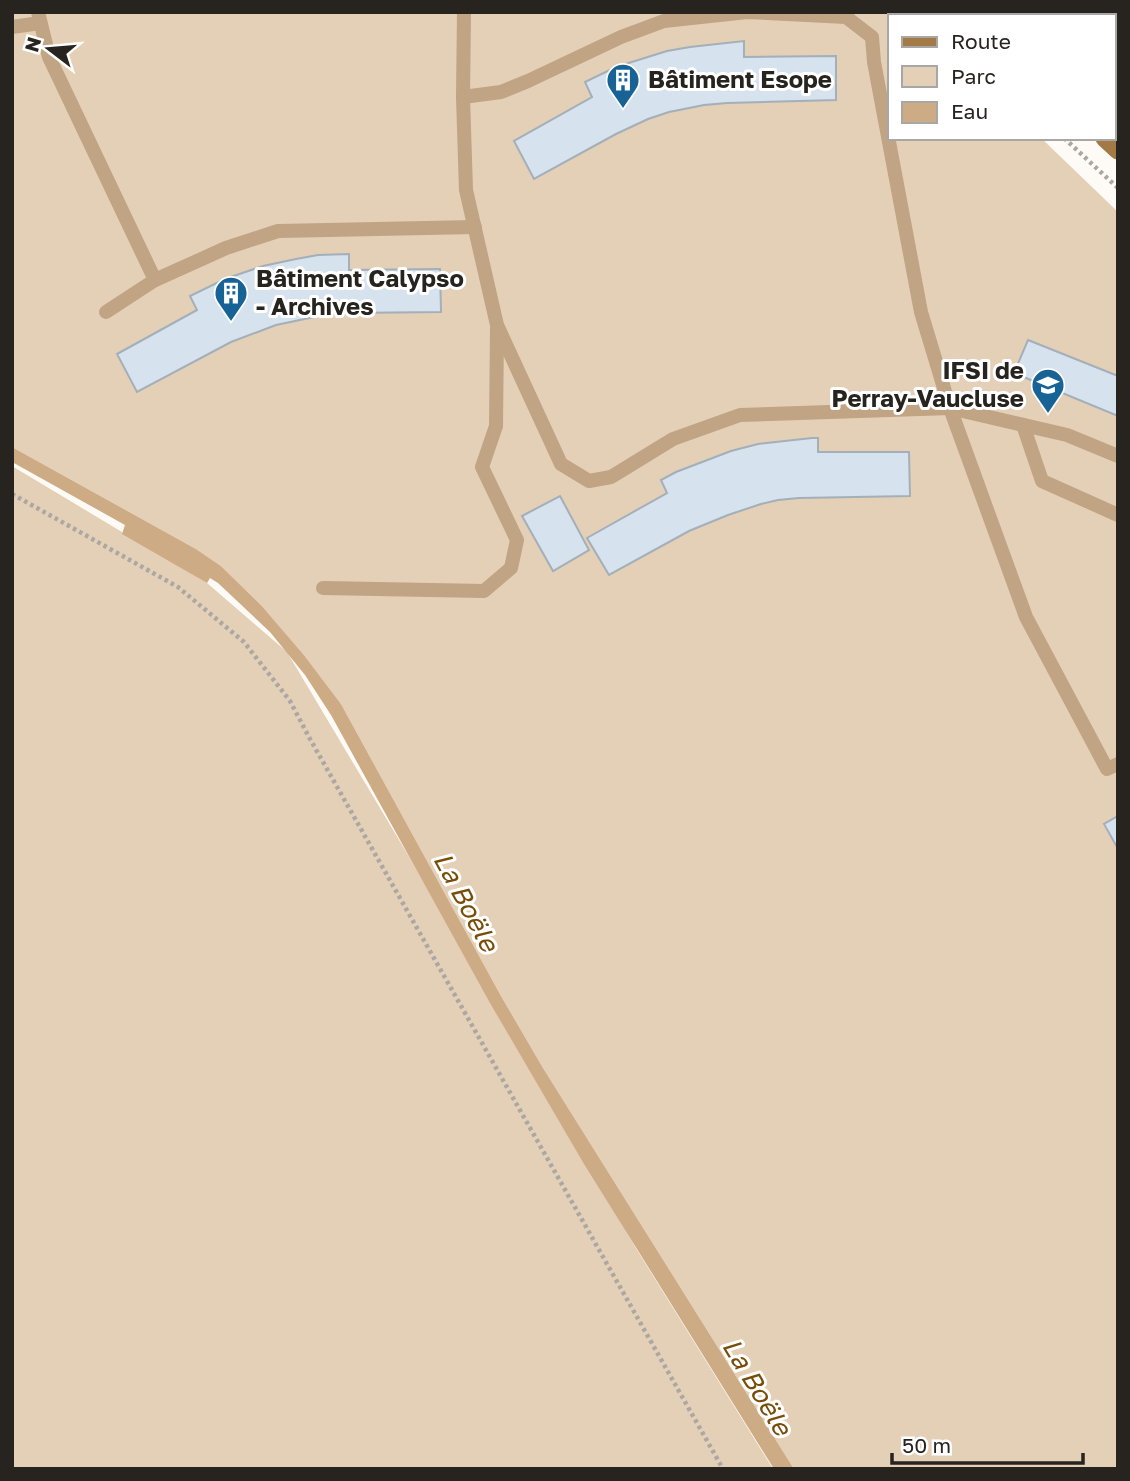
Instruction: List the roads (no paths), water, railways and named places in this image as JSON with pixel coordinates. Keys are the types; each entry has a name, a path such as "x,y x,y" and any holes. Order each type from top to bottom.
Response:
{"lane":[{"path":"464,12 466,190 497,325 561,464 589,481 611,477 673,439 740,415 950,408 1067,435 1118,456"},
{"path":"463,97 501,92 528,82 621,37 664,21 747,12 846,17 872,37 888,136"},
{"path":"12,27 39,18 49,57 155,280"},
{"path":"889,140 921,312 950,408 1026,617 1107,769 1118,764"},
{"path":"106,312 155,280 226,248 278,231 475,228"},
{"path":"323,588 484,591 511,568 517,540 482,467 496,426 497,325"},
{"path":"1023,425 1042,481 1118,515"}],"water":[{"path":"12,447 196,549 221,566 261,605 304,655 341,704 543,1068 794,1469 774,1469 584,1164 490,1003 331,715 305,675 270,632 218,583 210,578 207,583 122,534 125,525 12,462"}],"place":[{"name":"Bâtiment Esope","path":"623,110"},
{"name":"Bâtiment Calypso - Archives","path":"231,323"},
{"name":"IFSI de Perray-Vaucluse","path":"1048,415"}],"water label":[{"name":"La Boële","path":"466,902"},
{"name":"La Boële","path":"757,1387"}]}
